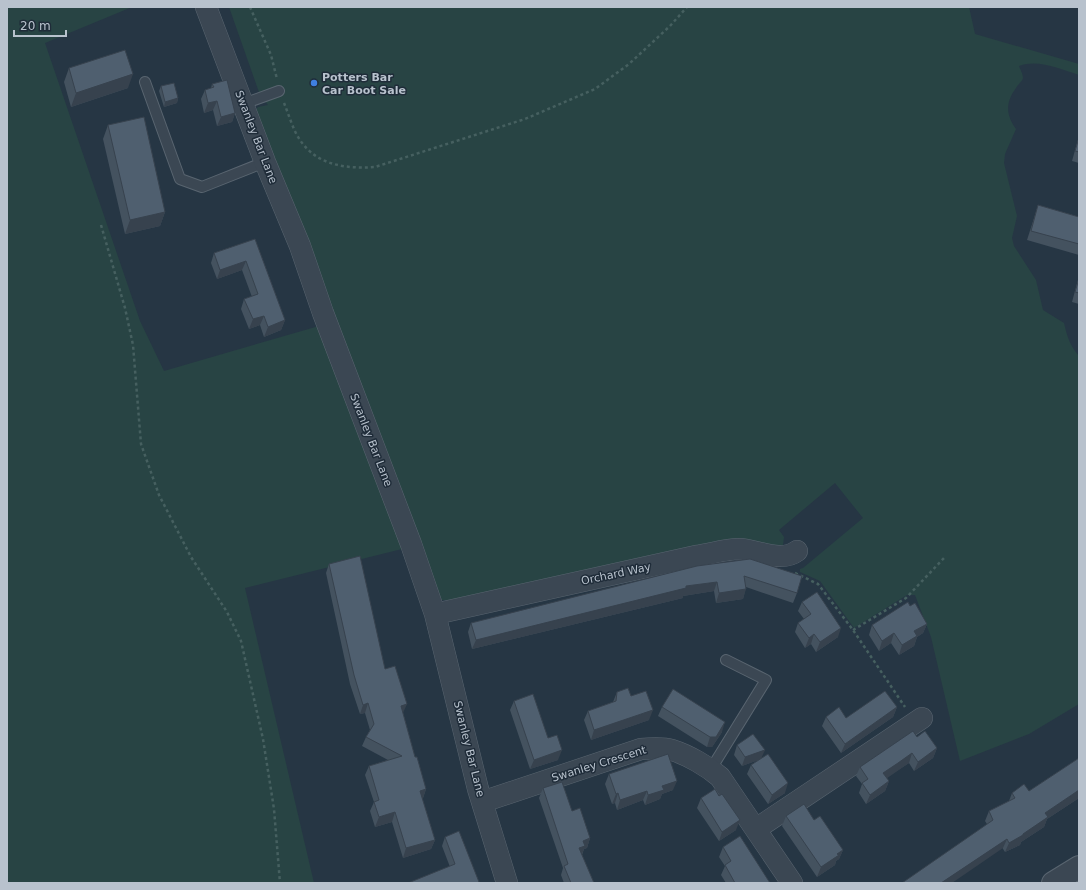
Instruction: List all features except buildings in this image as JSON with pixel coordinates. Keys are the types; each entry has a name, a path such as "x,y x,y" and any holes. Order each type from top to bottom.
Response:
{"street":[{"name":"Swanley Bar Lane","path":"206,7 265,162 300,246 322,313 435,614 482,802 507,883"},
{"name":"Orchard Way","path":"435,614 476,604 739,549 793,553"},
{"path":"756,829 918,720"},
{"name":"Swanley Crescent","path":"482,802 641,749 656,748 672,750 711,769 720,777 792,883"},
{"path":"1054,883 1079,867"}],"lane":[{"path":"145,82 180,179 202,187 265,162"},
{"path":"244,104 280,91"},
{"path":"711,769 766,680 726,660"}],"path":[{"path":"250,7 271,55 280,91 300,140 313,154 331,164 354,169 375,167 525,119 595,89 629,64 670,26 687,7"},
{"path":"101,225 125,308 133,345 141,444 159,495 192,557 227,612 241,642 263,739 274,809 278,874 280,883"},
{"path":"793,553 792,571 818,584 853,630 901,699 918,720"},
{"path":"853,630 910,595 944,558"}],"green space":[{"path":"7,7 132,7 45,43 140,321 164,371 319,326 402,549 245,588 314,883 7,883"},
{"path":"229,7 969,7 975,34 1079,64 1079,75 1042,64 1026,64 1019,66 1023,78 1012,93 1008,109 1010,119 1016,129 1005,154 1004,163 1017,216 1012,238 1014,246 1036,280 1043,310 1064,323 1069,341 1079,356 1079,704 1029,734 960,761 931,637 915,595 907,595 854,628 820,581 800,572 800,569 863,518 835,483 779,530 784,537 783,545 779,548 465,600 440,600 252,114 258,107 268,105 260,95"}],"place":[{"name":"Potters Bar Car Boot Sale","path":"314,83"}]}
